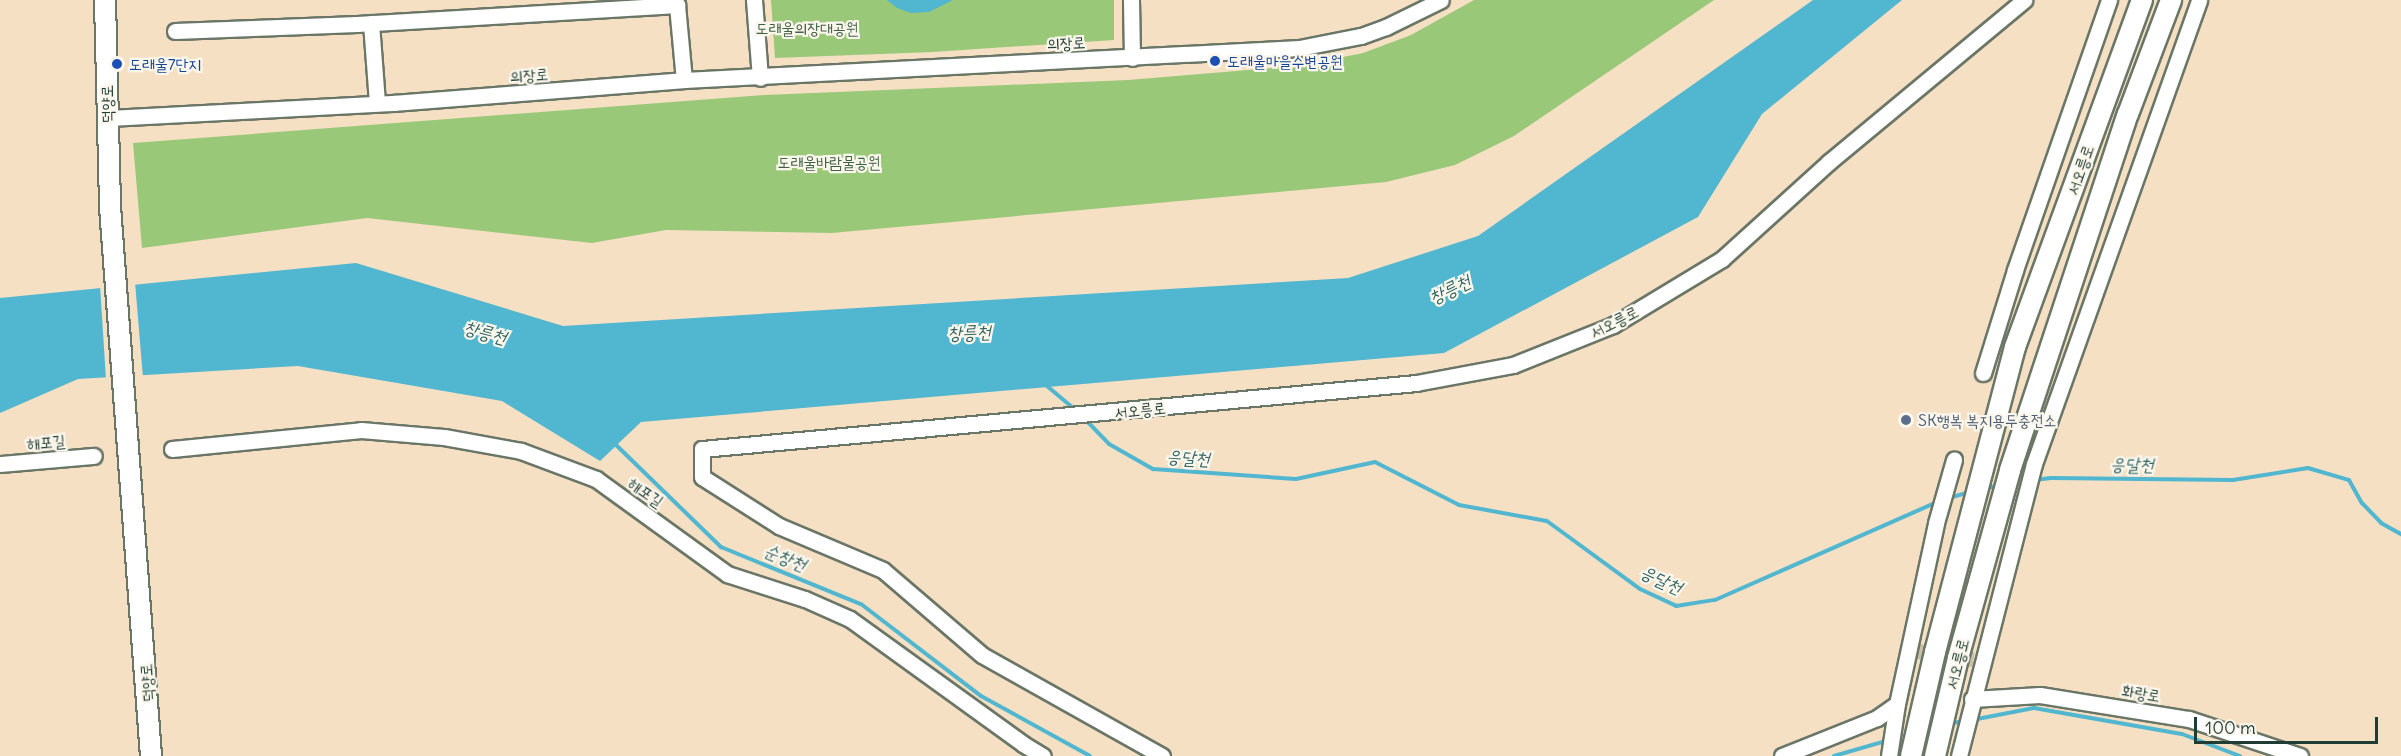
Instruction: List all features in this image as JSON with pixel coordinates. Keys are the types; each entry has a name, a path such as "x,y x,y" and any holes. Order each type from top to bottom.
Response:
{"main road":[{"name":"덕양로","path":"105,0 106,118 110,207 142,611 151,756"},
{"name":"서오릉로","path":"1912,750 2015,347 2142,0"},
{"name":"서오릉로","path":"1936,753 2010,470 2128,114 2171,0"}],"street":[{"path":"754,0 760,78"},
{"path":"1131,0 1132,58"},
{"name":"의장로","path":"106,118 377,103 684,80 760,78 1299,48 1386,27 1441,0"},
{"name":"서오릉로","path":"1162,756 982,655 883,570 779,526 702,477 702,449 1416,383 1513,365 1613,325 1722,259 1829,162 2024,0"},
{"path":"1983,373 2015,270 2109,0"},
{"path":"1959,756 1978,660 2032,472 2199,0"},
{"path":"175,31 372,23 677,5 684,80"},
{"path":"372,23 377,103"},
{"name":"해포길","path":"172,449 361,430 444,436 521,451 596,479 727,573 805,599 850,619 1043,756"},
{"name":"해포길","path":"0,464 94,456"},
{"path":"1889,756 1897,704 1913,650 1936,523 1954,460"},
{"name":"화랑로","path":"1971,703 2040,695 2189,719 2300,756"},
{"path":"1782,756 1877,718 1897,704"}],"green space":[{"name":"도래울의장대공원","path":"771,0 1114,0 1114,40 933,52 775,58"},
{"name":"도래울바람물공원","path":"1474,0 1714,0 1514,136 1455,165 1386,182 832,233 666,230 592,243 367,218 142,248 133,143 765,95 1128,80 1297,66 1363,53 1411,35"}],"water":[{"path":"887,0 953,0 929,12 911,13 897,8"},
{"name":"창릉천","path":"1813,0 1902,0 1762,114 1698,217 1444,353 641,422 600,461 502,401 298,366 78,379 0,413 0,298 356,263 563,326 1348,278 1478,236"}],"pier":[{"path":"135,282 143,378 106,380 100,285"}],"waterway":[{"name":"응달천","path":"1047,386 1076,410"},
{"name":"응달천","path":"1083,417 1109,444 1153,469 1296,479 1375,462 1459,505 1547,521 1640,589 1676,606 1715,600 1939,501"},
{"name":"순창천","path":"613,442 721,547 861,604 981,696 1090,756"},
{"name":"응달천","path":"2034,480 2051,478 2233,480 2308,468 2349,480 2362,503 2381,523 2401,534"},
{"name":"응달천","path":"1983,489 2000,485"},
{"name":"응달천","path":"1949,498 1970,492"},
{"path":"1972,720 2034,708 2182,734 2240,756"},
{"path":"1948,724 1964,721"},
{"path":"1834,756 1889,740"}],"tunnel":[{"path":"1918,651 1973,659"}],"place":[{"name":"도래울마을수변공원","path":"1215,61"},
{"name":"도래울7단지","path":"117,64"},
{"name":"SK행복 복지용두충전소","path":"1906,420"}]}
